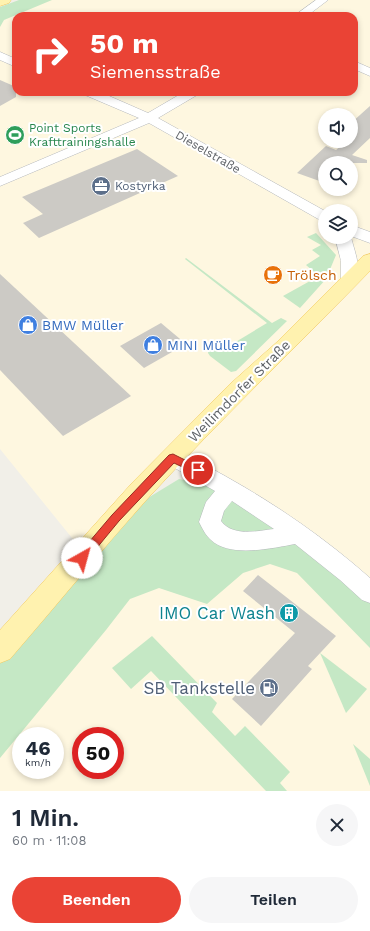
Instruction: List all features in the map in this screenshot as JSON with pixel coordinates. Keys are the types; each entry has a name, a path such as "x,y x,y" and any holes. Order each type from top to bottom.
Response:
{"main road":[{"path":"0,2 5,0"},
{"name":"Weilimdorfer Straße","path":"0,650 115,518 238,390 370,260"}],"street":[{"path":"306,12 323,0"},
{"path":"0,56 12,61"},
{"path":"358,67 370,72"},
{"name":"Dieselstraße","path":"99,96 149,118 318,213"},
{"path":"0,182 149,118 186,96"},
{"path":"358,233 370,238"},
{"path":"345,244 349,261 349,280"},
{"path":"173,457 209,476 300,534 370,593"},
{"path":"229,489 214,508 210,522 220,535 234,540 262,540 300,534"}],"shaded area":[{"path":"42,0 370,0 370,791 0,791 0,684 106,567 199,471 173,458 93,555 72,538 0,449 0,14"}],"green space":[{"path":"19,0 52,0 23,12 12,12 12,17 4,20 0,27 0,7"},
{"path":"316,233 318,235 318,243 307,237"},
{"path":"319,244 326,244 336,255 326,279 300,308 283,296 319,276 306,265 320,256 312,250 321,245"},
{"path":"186,258 272,323 281,318 287,321 236,371 231,372 210,356 208,353 209,347 211,346 219,352 267,323 185,259"},
{"path":"179,479 229,489 370,600 370,648 297,573 270,564 243,573 207,604 159,588 130,599 26,727 12,727 12,744 0,758 0,660 115,518"},
{"path":"152,636 217,703 212,712 235,736 245,726 290,772 280,783 287,791 266,791 151,671 131,689 112,668"},
{"path":"320,653 367,689 346,713"},
{"path":"353,744 370,759 370,786"}],"building":[{"path":"0,80 12,85 12,96 16,97 0,106"},
{"path":"370,106 370,138 352,155 355,156 318,156 318,180 297,173 324,148 336,150 338,148 358,148 358,117"},
{"name":"Kostyrka","path":"137,149 178,176 39,238 23,223 43,214 22,197"},
{"path":"358,157 367,160 367,163 358,163"},
{"name":"BMW Müller","path":"0,274 131,396 63,436 0,370"},
{"name":"MINI Müller","path":"161,323 186,344 144,368 120,346"},
{"path":"258,575 336,636 308,666 312,669 261,726 232,699 295,633 243,591"}],"place":[{"name":"Point Sports Krafttrainingshalle","path":"15,135"},
{"name":"Kostyrka","path":"101,186"},
{"name":"Trölsch","path":"273,275"},
{"name":"BMW Müller","path":"28,325"},
{"name":"MINI Müller","path":"153,345"},
{"name":"IMO Car Wash","path":"289,613"},
{"name":"SB Tankstelle","path":"269,688"}],"route":[{"path":"82,558 115,518 173,457 198,470"}]}
